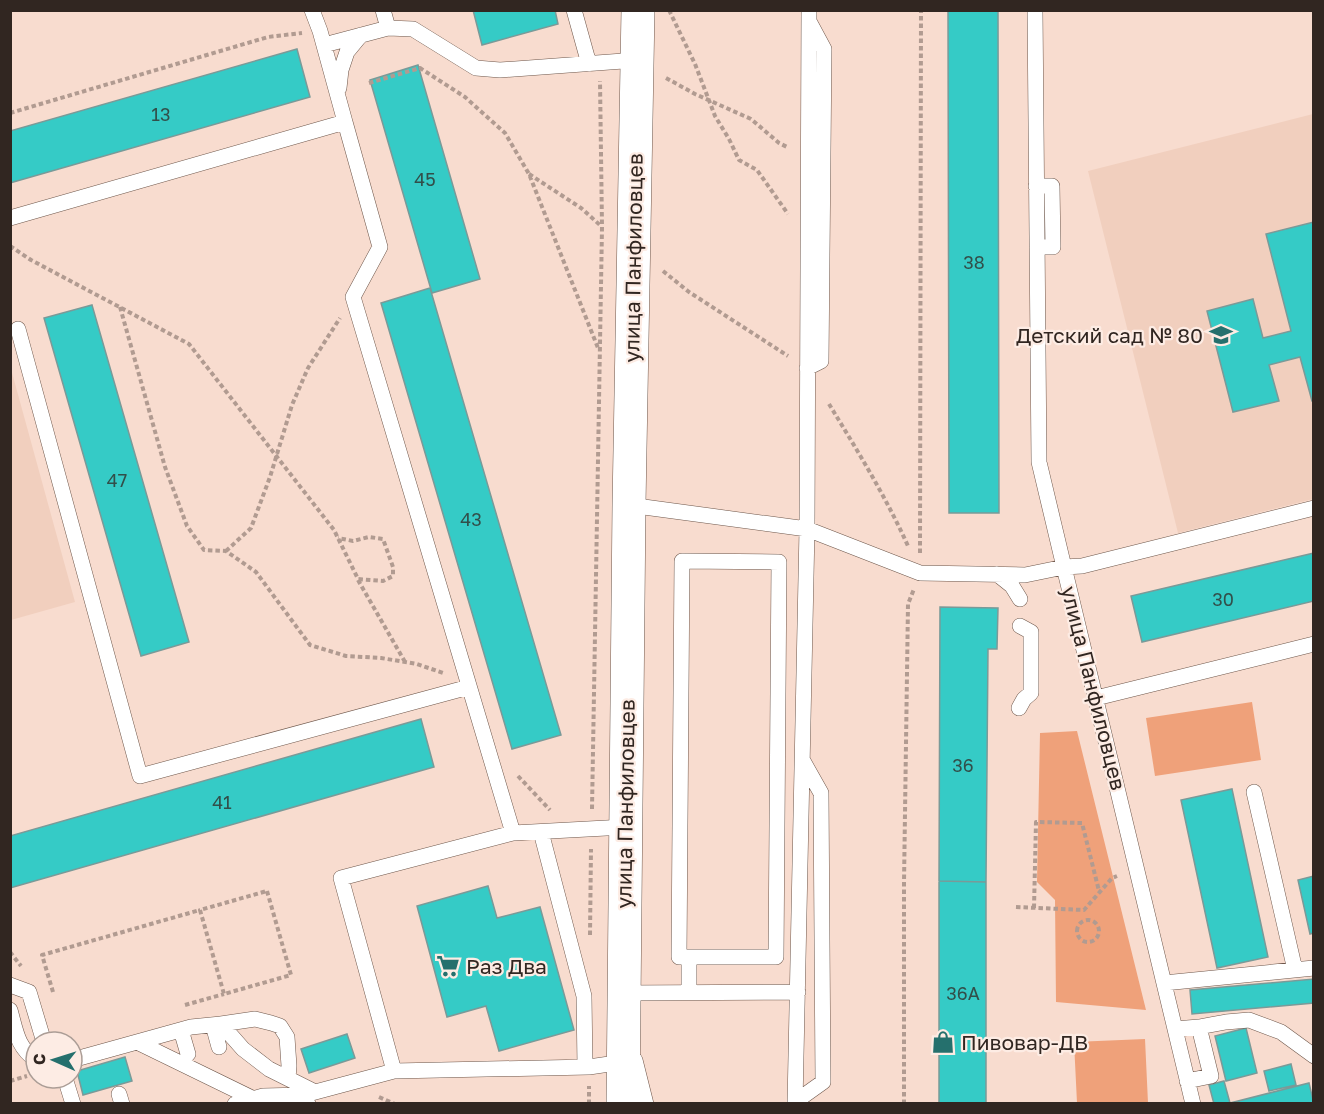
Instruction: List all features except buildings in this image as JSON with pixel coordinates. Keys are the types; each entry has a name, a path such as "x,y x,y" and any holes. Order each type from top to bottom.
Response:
{"street":[{"name":"улица Панфиловцев","path":"623,1104 629,505 636,106 634,61 638,10"}],"lane":[{"path":"312,10 322,38 380,247 353,297 513,833"},
{"path":"383,10 388,28"},
{"path":"574,10 594,63"},
{"path":"322,38 362,35 388,28 413,29 476,68 500,70 634,61 626,10"},
{"path":"1035,10 1039,462 1058,568"},
{"path":"795,1103 807,529 809,16"},
{"path":"807,368 821,361 824,49 809,16"},
{"path":"338,98 341,70 347,52 362,35"},
{"path":"10,218 345,122"},
{"path":"18,329 140,776 469,687"},
{"name":"улица Панфиловцев","path":"629,505 807,529 920,573 998,574 1024,586 1058,568 1082,566 1314,508"},
{"path":"682,561 779,562 776,957 689,957 679,957 682,561"},
{"name":"улица Панфиловцев","path":"1058,568 1069,587 1193,1104"},
{"path":"998,574 1012,586 1024,586"},
{"path":"1019,708 1031,693 1025,629"},
{"path":"1096,698 1314,644"},
{"path":"795,1103 823,1082 821,793 802,760"},
{"path":"1254,792 1295,970"},
{"path":"394,1071 341,878 513,833 625,827"},
{"path":"541,831 585,996 587,1067"},
{"path":"689,957 689,992"},
{"path":"1164,983 1314,968"},
{"path":"10,985 29,992 40,1030"},
{"path":"646,1104 623,1001 689,992 798,992"},
{"path":"10,1010 24,1049"},
{"path":"84,1057 181,1029 255,1019 280,1026 287,1037 301,1087"},
{"path":"1175,1029 1249,1020 1281,1032 1314,1056"},
{"path":"217,1024 269,1069 301,1087"},
{"path":"217,1024 219,1047"},
{"path":"1187,1081 1211,1076 1199,1027"},
{"path":"181,1029 188,1054"},
{"path":"137,1042 254,1099"},
{"path":"235,1104 301,1087 394,1071 587,1067 623,1062"}],"path":[{"path":"669,10 695,64 715,116 739,159 757,170 808,240"},
{"path":"10,113 268,37 322,38"},
{"path":"634,61 708,100 751,119 779,143 809,158"},
{"path":"590,942 602,226 594,63"},
{"path":"369,83 420,68 465,97 505,133 529,174 599,351"},
{"path":"529,174 581,208 689,292 807,368 900,528 920,573"},
{"path":"10,246 31,260 189,344 334,530 358,579 405,662"},
{"path":"120,307 165,467 187,526 204,550 226,551 251,528 292,405 308,368 353,297"},
{"path":"338,538 353,541 369,537 383,539 393,567 393,576 383,581 358,579"},
{"path":"1034,908 1036,822 1082,824 1100,892"},
{"path":"1084,910 1112,878 1119,876"},
{"path":"54,997 42,955 267,891 291,975 179,1007"},
{"path":"1016,907 1084,910"},
{"path":"200,910 224,994"},
{"path":"1084,910 1086,920"},
{"path":"1086,920 1094,921 1098,927 1099,935 1091,942 1083,942 1076,933 1077,926 1086,920"},
{"path":"587,1067 589,1104"}],"shaded area":[{"name":"Детский сад № 80","path":"1313,114 1313,499 1178,533 1088,171"},
{"path":"11,369 75,602 10,620"},
{"path":"1252,702 1261,760 1155,776 1146,718"},
{"path":"1077,731 1146,1010 1056,1002 1055,900 1037,882 1040,733"},
{"path":"1145,1039 1148,1103 1077,1103 1074,1042"}],"place":[{"name":"Детский сад № 80","path":"1221,335"},
{"name":"Раз Два","path":"448,966"},
{"name":"Пивовар-ДВ","path":"943,1042"}]}
